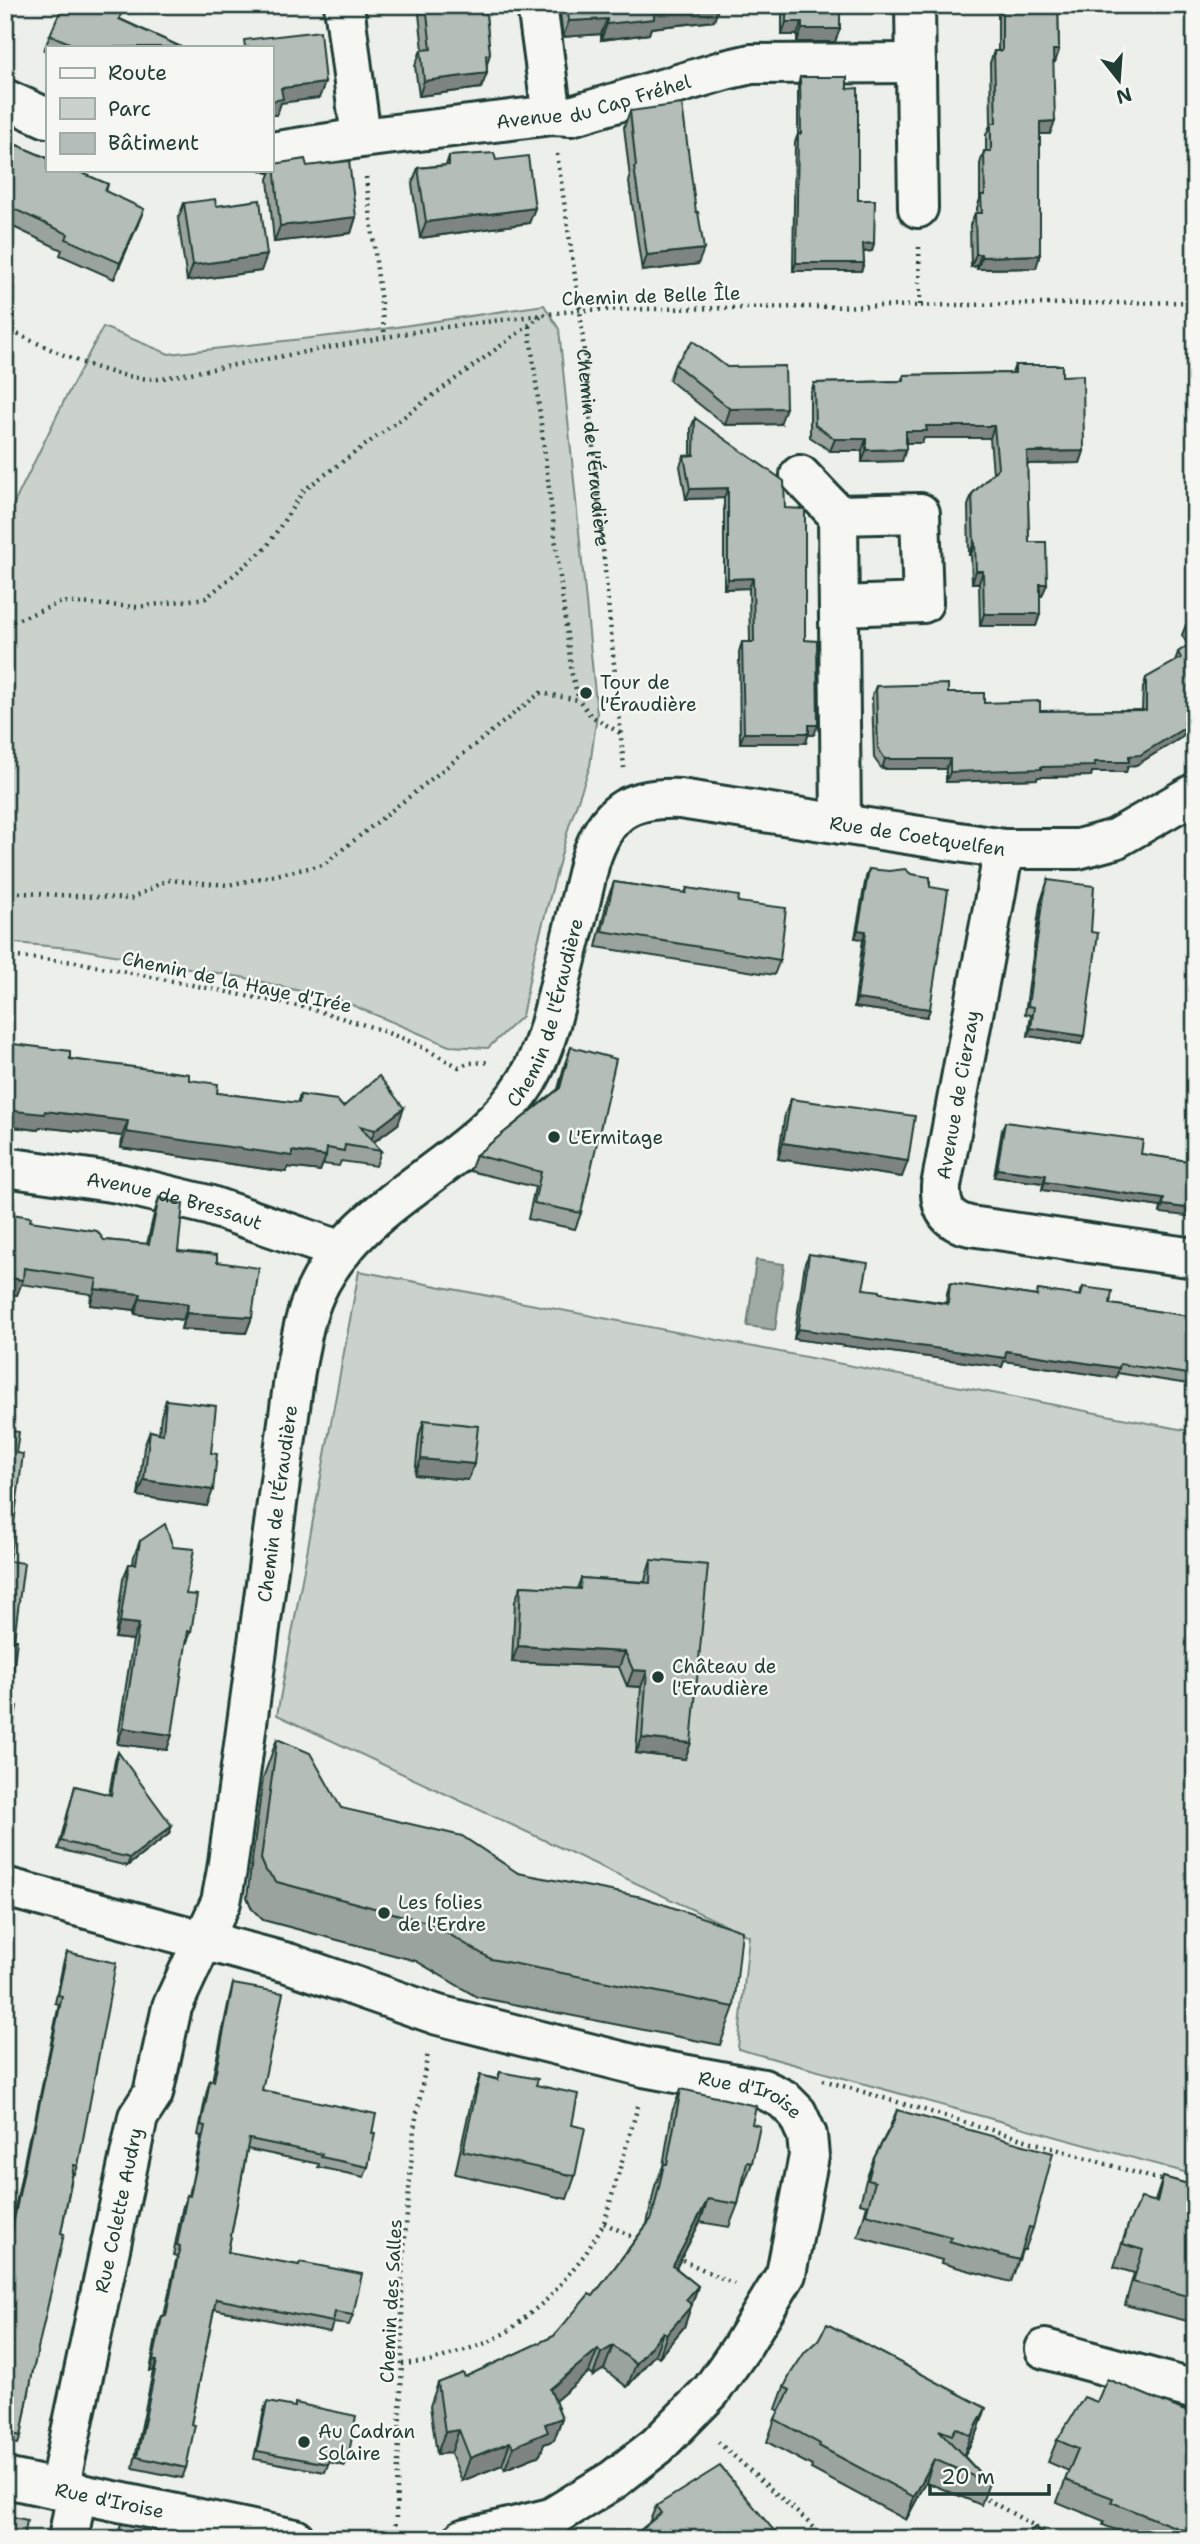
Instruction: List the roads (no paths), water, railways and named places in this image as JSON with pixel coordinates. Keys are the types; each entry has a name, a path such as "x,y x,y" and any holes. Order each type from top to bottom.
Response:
{"street":[{"path":"344,5 361,138"},
{"path":"537,5 552,115"},
{"path":"915,5 918,208"},
{"name":"Avenue du Cap Fréhel","path":"273,152 552,115 571,116 751,64 916,64"},
{"path":"5,99 46,118"},
{"path":"800,475 838,515 841,824"},
{"path":"838,515 920,513 923,603 840,606"},
{"name":"Rue de Coetquelfen","path":"630,805 657,798 680,799 1003,849 1079,849 1096,846 1132,831 1195,793"},
{"name":"Chemin de l'Éraudière","path":"204,1942 221,1902 227,1870 295,1371 314,1294 342,1251 367,1223 479,1136 499,1117 527,1080 537,1061 553,1014 597,839 606,823 617,812 630,805"},
{"name":"Avenue de Cierzay","path":"1003,849 941,1186 940,1199 944,1210 950,1219 959,1224 1195,1258"},
{"name":"Avenue de Bressaut","path":"5,1167 118,1183 208,1205 342,1251"},
{"name":"Rue d'Iroise","path":"5,1887 288,1963 447,2017 644,2067 763,2090 783,2099 797,2113 807,2135 809,2156 786,2274 711,2391 657,2446 613,2480 551,2518 463,2539"},
{"name":"Rue Colette Audry","path":"68,2539 68,2491 138,2117 153,2094 172,2007 204,1942"},
{"path":"1045,2349 1195,2389"},
{"name":"Rue d'Iroise","path":"5,2478 295,2539"}],"place":[{"name":"Tour de l'Éraudière","path":"586,693"},
{"name":"L'Ermitage","path":"554,1137"},
{"name":"Château de l'Eraudière","path":"658,1677"},
{"name":"Les folies de l'Erdre","path":"384,1913"},
{"name":"Au Cadran Solaire","path":"304,2442"}]}
